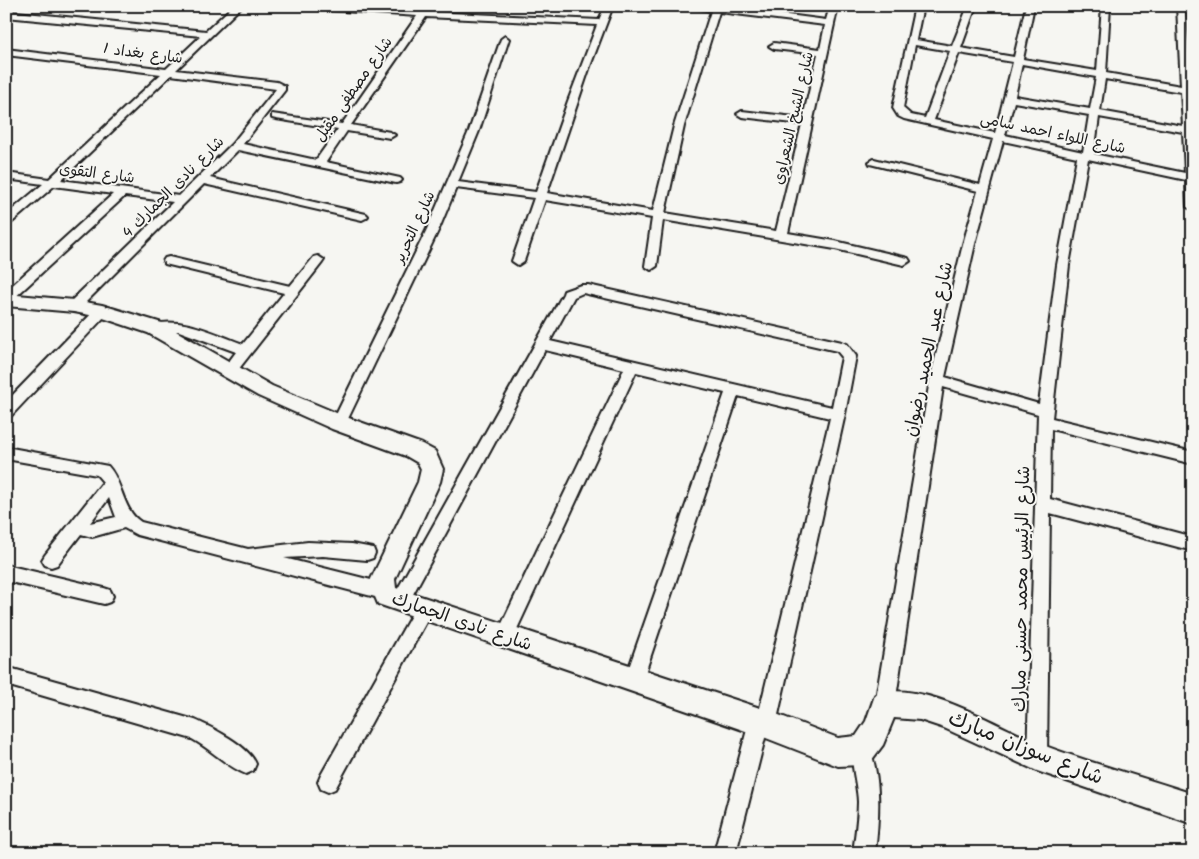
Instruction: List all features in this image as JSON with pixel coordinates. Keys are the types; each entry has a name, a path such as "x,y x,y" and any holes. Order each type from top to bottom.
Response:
{"street":[{"path":"6,12 14,6"},
{"path":"6,221 51,183 238,6"},
{"path":"315,6 426,10 602,23"},
{"path":"518,261 542,196 591,48 609,6"},
{"path":"690,6 831,23"},
{"name":"شارع الشيخ الشعراوى","path":"781,236 834,6"},
{"path":"919,6 912,42 1187,90"},
{"path":"928,122 972,6"},
{"name":"شارع عبد الحميد رضوان","path":"885,704 938,380 984,189 1010,98 1030,6"},
{"name":"شارع الرئيس محمد حسنى مبارك","path":"1037,757 1045,416 1063,265 1101,75 1106,6"},
{"path":"1181,6 1193,207"},
{"path":"651,266 658,216 679,126 716,8"},
{"name":"شارع مصطفى مقبل","path":"319,164 426,10"},
{"path":"6,12 207,34"},
{"name":"شارع التحرير","path":"339,423 432,229 474,131 505,39"},
{"name":"شارع اللواء احمد سامى","path":"912,42 898,108 899,111 908,117 1191,178"},
{"path":"774,46 824,52"},
{"name":"شارع بغداد 1","path":"6,52 277,86"},
{"name":"شارع نادى الجمارك 4","path":"74,306 236,146 281,90 280,86 277,86"},
{"path":"1010,98 1189,130"},
{"path":"742,114 807,121"},
{"path":"276,116 390,135"},
{"path":"236,146 396,180"},
{"path":"874,162 984,189"},
{"name":"شارع التقوى","path":"6,176 183,200"},
{"path":"203,180 362,216"},
{"path":"451,184 542,196 781,236 863,250 904,261"},
{"path":"6,299 123,191"},
{"path":"229,371 318,260"},
{"path":"169,261 292,291"},
{"path":"6,453 102,470 108,475 112,483 126,521 137,528 392,596 569,294 581,289 836,345 847,351 849,356 838,414 763,723 725,853"},
{"name":"شارع نادى الجمارك","path":"6,299 102,311 155,328 265,390 339,423 414,450 427,457 432,469 429,482 383,579 392,596 424,609 763,723 838,752 861,751"},
{"path":"6,412 102,311"},
{"path":"155,328 170,325 189,328 244,350"},
{"path":"540,344 838,414"},
{"path":"504,636 632,366"},
{"path":"938,380 1045,416 1193,458"},
{"path":"634,680 733,389"},
{"path":"51,560 112,483"},
{"path":"1042,504 1193,544"},
{"path":"78,526 92,530 126,521"},
{"path":"244,557 307,548 338,549 367,553"},
{"path":"6,573 104,596"},
{"path":"328,782 424,609"},
{"path":"6,676 195,730 214,739 246,764"},
{"path":"864,853 870,798 867,774 861,751 873,739 885,704"},
{"name":"شارع سوزان مبارك","path":"885,704 920,707 948,716 1037,757 1193,809"}]}
